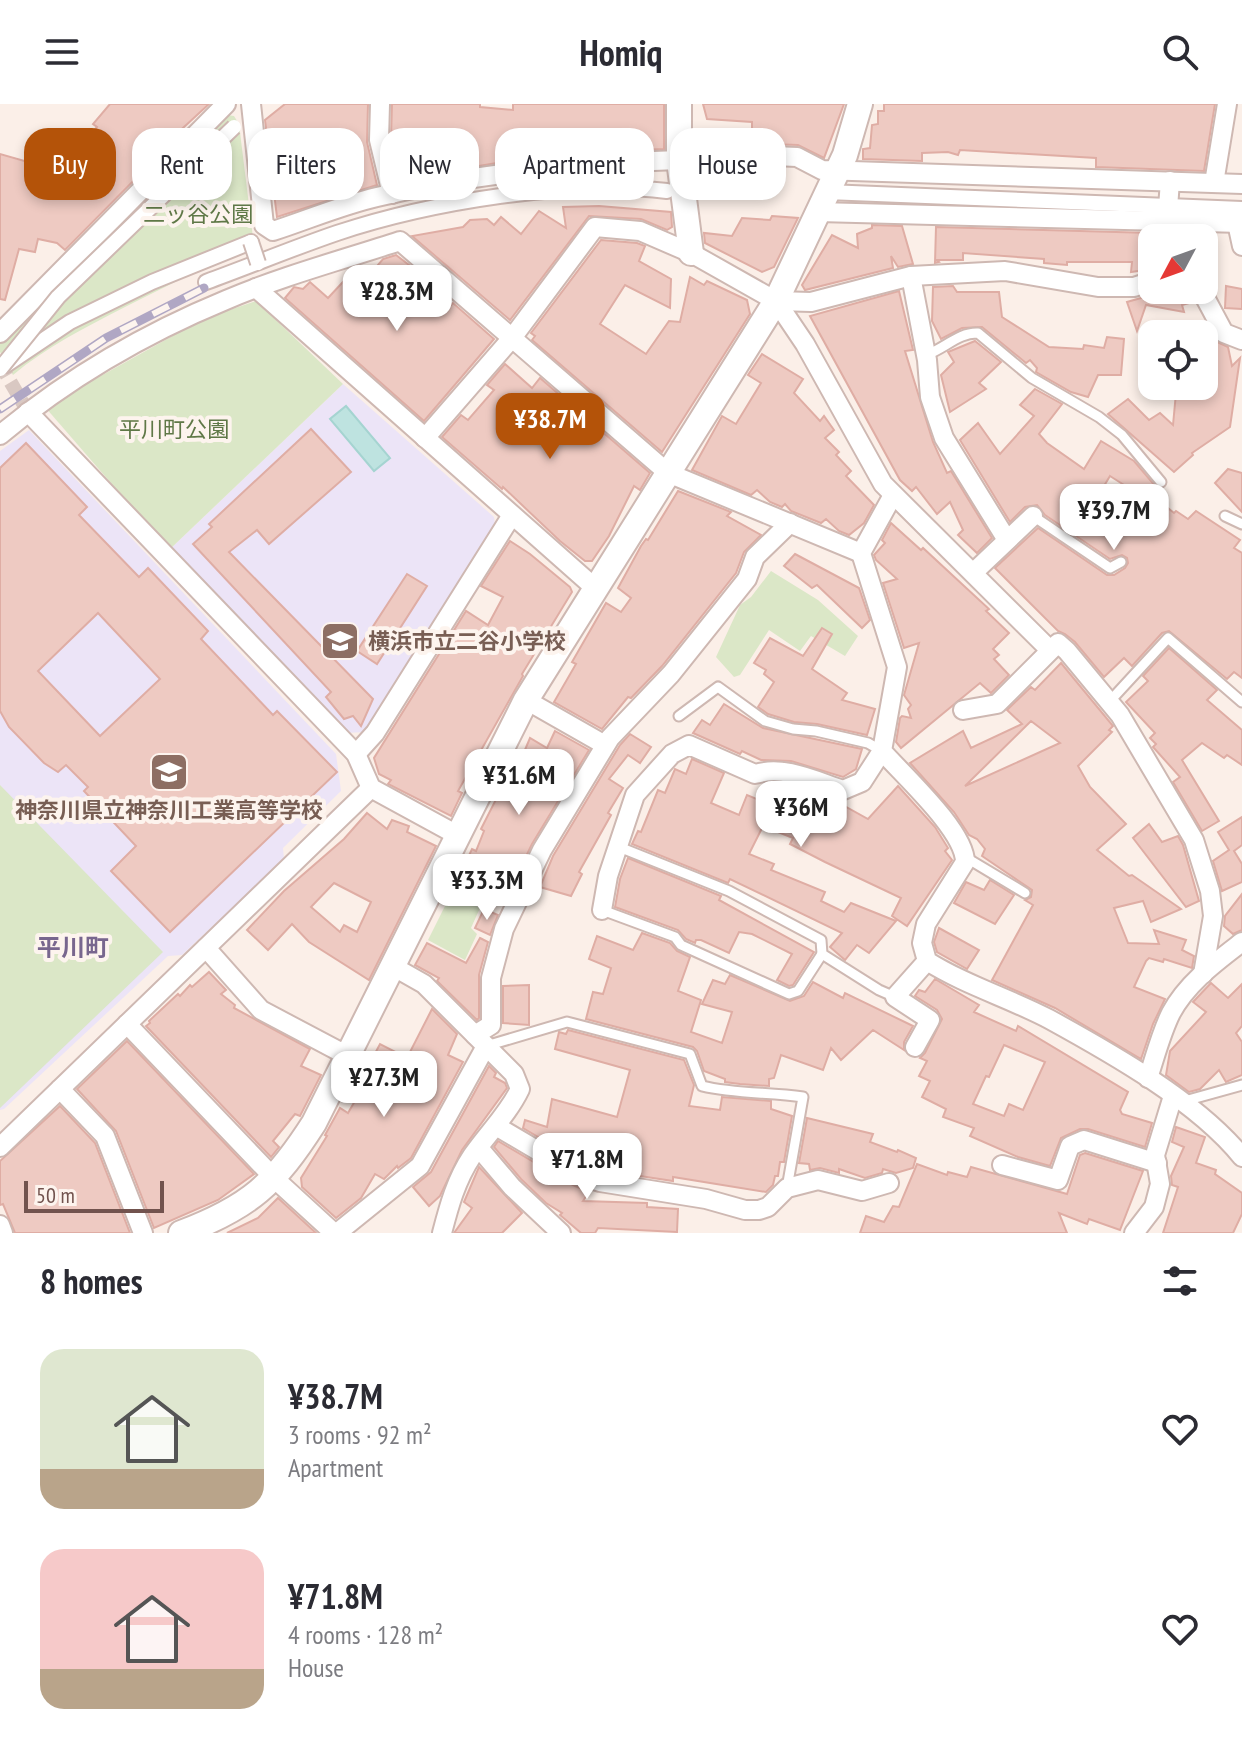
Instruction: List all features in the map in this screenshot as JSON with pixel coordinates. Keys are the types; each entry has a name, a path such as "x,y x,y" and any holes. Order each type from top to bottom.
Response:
{"street":[{"path":"0,333 226,104"},
{"path":"269,104 252,112 264,225 273,231 380,196"},
{"path":"380,104 380,144"},
{"path":"679,104 679,128"},
{"path":"181,1233 247,1203 275,1179 314,1123 526,700 776,301 828,192 860,104"},
{"path":"1214,183 1227,104"},
{"path":"1,368 58,297 234,127"},
{"path":"479,178 596,162 670,157"},
{"path":"786,157 797,157 822,170 828,192"},
{"path":"1167,213 1170,181"},
{"path":"828,192 1241,181"},
{"path":"206,282 339,233 467,202 543,192 636,187 667,191"},
{"path":"828,192 1240,218"},
{"path":"684,200 691,253"},
{"path":"1167,213 1187,224"},
{"path":"1218,225 1240,218"},
{"path":"1240,218 1242,246"},
{"path":"425,438 512,338 595,227 640,231 691,253 776,301 805,344 883,484 1050,650"},
{"path":"0,435 65,386 163,330 256,288 400,241 668,473 861,553"},
{"path":"1,368 70,322 180,270 251,242 258,263"},
{"path":"776,301 811,302 911,276 1005,271 1098,287 1138,286"},
{"path":"911,276 926,355 930,397 944,438 1007,540"},
{"path":"256,288 595,588"},
{"path":"1208,304 1224,333 1242,340"},
{"path":"28,412 356,754 371,788 459,836"},
{"path":"602,910 608,876 635,795 672,754 689,745 755,774 790,772 843,790 862,782 882,751 897,667 861,553 893,495"},
{"path":"356,754 375,733 512,515"},
{"path":"974,572 1033,516"},
{"path":"127,1024 275,1179 336,1233 420,1166 491,1025 491,978 504,929 542,850 605,745 671,674 747,579 755,557 790,523"},
{"path":"963,710 997,704 1058,643 1067,651 1110,701 1194,840 1210,891 1213,916 1203,974"},
{"path":"526,700 605,745"},
{"path":"882,751 954,831 965,850 965,862 926,924 922,943 927,961 1048,1019 1148,1078 1232,1145 1242,1157"},
{"path":"0,1147 371,788"},
{"path":"1148,1078 1171,1012 1203,974 1242,942"},
{"path":"206,948 261,1010 348,1056"},
{"path":"915,1047 930,1020 895,997 927,961"},
{"path":"394,967 424,984 514,1074 520,1089 479,1148 451,1196 442,1233"},
{"path":"60,1089 105,1136 143,1233"},
{"path":"1134,1233 1154,1207 1160,1184 1155,1155 1177,1099"},
{"path":"496,1126 579,1175 600,1182 706,1199 745,1210 768,1207 787,1188 818,1180 862,1191 889,1183"},
{"path":"1002,1165 1058,1180 1070,1146 1084,1140 1157,1163"},
{"path":"479,1148 512,1187 561,1233"},
{"path":"0,1225 3,1233"}],"lane":[{"path":"926,355 940,351 967,332 978,333 1032,378 1099,417 1122,435 1161,482"},
{"path":"1033,516 1110,568 1121,562"},
{"path":"1225,516 1242,524"},
{"path":"1110,701 1168,638 1242,702"},
{"path":"679,716 718,687 765,721 868,743 882,751"},
{"path":"602,910 675,937 681,945 789,994 798,991 822,954 821,940 742,898 619,847"},
{"path":"965,857 1025,893"},
{"path":"822,954 895,997"},
{"path":"481,1040 567,1022 690,1054 702,1086 721,1091 803,1097 787,1188"},
{"path":"1177,1099 1242,1085"}],"shaded area":[{"name":"横浜市立二谷小学校","path":"343,384 494,517 495,524 366,732 345,733 169,550"},
{"name":"神奈川県立神奈川工業高等学校","path":"29,430 336,754 341,791 283,848 284,859 182,955 168,956 0,1110 0,451"}],"green space":[{"name":"二ッ谷公園","path":"227,115 234,116 239,124 254,246 188,275 96,322 53,346 13,375 0,352 0,340 141,200 232,200 232,128 214,128"},
{"name":"平川町公園","path":"256,301 343,384 169,550 45,407 203,319"},
{"path":"771,571 818,600 858,636 845,656 811,636 800,651 769,630 740,675 734,677 716,657 740,605 751,597"},
{"path":"0,785 163,952 0,1108"},
{"path":"451,894 480,908 471,928 477,934 465,960 428,940"}],"water":[{"path":"346,406 390,458 374,471 330,419"}],"building":[{"path":"110,104 209,104 183,128 132,128 132,182 116,198 116,128 96,128 93,124"},
{"path":"285,104 368,104 367,142 377,185 364,189 364,128 266,128 265,120"},
{"path":"392,104 480,104 480,107 513,110 513,104 664,104 664,149 654,149 654,128 495,128 495,163 479,166 479,128 391,128"},
{"path":"703,104 844,104 824,158 798,145 786,145 786,128 752,128 752,122 707,119"},
{"path":"884,104 1215,104 1204,171 1096,167 1096,158 960,150 958,155 948,152 922,153 922,161 863,159 863,149 870,148 872,125 878,124 878,111 884,111"},
{"path":"0,154 24,161 24,200 114,200 65,250 57,243 38,239 35,252 19,249 5,300 0,299"},
{"path":"275,200 330,200 277,217"},
{"path":"599,206 671,212 672,227 667,230 641,219 589,216 510,320 412,236 463,227 470,220 487,219 494,225 501,217 521,234 539,211 566,228 563,207"},
{"path":"772,216 798,218 774,267 762,272 705,243 704,233 732,236 742,218 770,220"},
{"path":"872,225 902,226 913,264 898,267 891,256 893,268 805,290 802,285 832,235 858,248 857,234 872,228"},
{"path":"936,227 1138,233 1138,271 1131,272 1132,262 1067,262 1067,265 1044,263 1044,259 963,253 963,260 937,260 939,262 935,263"},
{"path":"601,240 645,246 639,261 671,279 670,308 625,285 600,324 646,354 669,321 680,322 690,277 704,285 707,281 747,300 750,314 662,452 532,340 535,336 531,333"},
{"path":"396,255 409,265 400,275 426,298 430,294 447,309 453,303 494,339 424,421 285,298 294,287 303,289 310,282 328,298 354,270 366,279 383,259"},
{"path":"953,286 957,292 999,292 1002,317 1049,347 1083,349 1084,345 1104,348 1107,337 1124,339 1121,375 1098,375 1088,397 1071,392 1036,372 1037,368 1030,360 1026,363 982,327 962,328 941,339 932,321 933,287"},
{"path":"1226,286 1242,289 1242,309 1225,308"},
{"path":"899,291 913,350 905,351 933,442 947,473 951,471 992,538 977,553 958,535 963,530 950,502 937,514 916,487 912,491 900,480 810,316"},
{"path":"1138,299 1138,304 1186,304 1182,305 1184,312 1146,305 1141,320 1138,320 1137,331 1127,302"},
{"path":"975,341 1001,362 979,383 986,389 950,412 941,375 954,362 948,352"},
{"path":"1218,342 1228,347 1232,366 1240,358 1230,427 1192,453 1174,472 1108,414 1128,399 1149,420 1160,413 1173,425 1175,400 1218,400"},
{"path":"762,354 803,379 794,393 820,421 824,416 834,430 825,438 851,471 846,476 874,505 864,523 849,535 839,531 826,519 821,523 791,511 785,504 782,507 770,502 757,490 751,495 692,470 722,416 736,424 761,383 748,375"},
{"path":"505,364 532,388 540,378 650,473 640,490 634,486 609,536 592,561 585,561 560,541 503,487 442,437 461,415 468,420 494,390 487,385"},
{"path":"1035,389 1062,404 1039,434 1047,443 1084,469 1101,441 1134,461 1157,488 1152,495 1174,513 1176,511 1188,519 1196,511 1240,540 1234,548 1242,553 1242,678 1234,672 1227,679 1169,631 1162,633 1132,666 1124,658 1104,677 1075,642 1058,631 995,568 1038,528 1107,575 1114,575 1128,563 1122,555 1110,559 1045,515 1037,505 1025,507 1010,522 960,440 978,423 1000,454 1034,416 1020,405","holes":["1110,476 1135,492 1118,516 1095,501"]},
{"path":"311,429 351,472 269,544 257,530 229,552 373,699 361,726 353,716 344,719 326,697 331,692 193,544 212,527 209,524"},
{"path":"26,443 87,507 79,515 139,577 148,568 208,631 201,639 273,715 277,711 337,772 170,932 111,871 136,846 84,791 88,787 66,765 58,772 44,763 9,727 0,711 0,468","holes":["98,613 160,679 100,736 38,671"]},
{"path":"1228,469 1242,473 1242,512 1215,483"},
{"path":"678,491 731,512 727,516 761,535 744,552 736,573 662,666 631,698 628,697 602,729 554,702 576,664 572,662 606,603 621,612 631,598 618,588 641,546 648,540"},
{"path":"891,523 989,609 986,611 1009,633 993,649 999,655 994,659 1009,675 991,693 980,683 901,748 896,742 900,718 911,718 908,709 911,705 904,695 919,643 904,648 883,583 897,579 874,555 885,543 882,540"},
{"path":"510,541 530,554 572,592 522,674 458,791 462,793 451,816 388,784 391,780 379,774 374,758 466,611 488,625 503,597 481,586"},
{"path":"795,554 859,588 870,620 862,628 817,585 812,588 784,566"},
{"path":"407,574 427,586 377,664 357,651"},
{"path":"822,628 832,634 812,669 847,693 842,700 875,709 867,735 794,722 768,714 758,707 774,682 764,674 766,670 754,663 770,638 803,656"},
{"path":"1169,648 1217,690 1207,700 1242,730 1242,765 1227,755 1224,758 1202,743 1182,760 1219,821 1202,831 1173,782 1180,777 1153,747 1156,744 1150,738 1155,733 1126,702 1148,681 1143,676"},
{"path":"1061,663 1113,726 1109,730 1112,732 1078,766 1090,787 1126,824 1097,850 1129,876 1132,875 1181,909 1151,922 1143,901 1114,908 1128,943 1159,944 1154,930 1186,940 1182,950 1194,956 1192,968 1164,959 1163,962 1149,958 1146,961 1134,987 1165,999 1141,1059 1055,1008 992,980 1033,905 1025,900 1031,897 1032,890 982,856 985,849 969,835 954,812 910,763 963,731 971,748 1022,724 1007,710 1031,687 1035,690","holes":["1031,721 1060,743 965,786"]},
{"path":"724,704 763,728 862,749 856,769 843,777 791,761 761,760 693,733 702,720 710,725"},
{"path":"555,731 589,750 518,873 512,870 494,908 452,891 472,849 476,851 484,831 481,829 515,762 519,764 530,738 547,748"},
{"path":"630,734 651,747 640,763 628,755 609,779 623,788 579,872 582,874 571,896 540,887 553,856 620,745"},
{"path":"692,759 724,773 711,803 739,815 747,795 776,807 787,785 842,801 841,804 868,819 898,786 935,827 952,860 907,926 892,916 901,898 790,844 793,838 763,826 749,854 774,864 771,870 825,892 821,901 844,912 851,903 896,921 869,953 857,945 845,960 830,947 842,933 730,879 728,883 632,844 638,831 641,832 658,790 665,793 675,769 686,774"},
{"path":"367,813 387,829 392,820 409,826 407,832 436,846 369,980 309,942 292,924 268,950 247,930 284,891 344,839","holes":["334,883 371,902 357,932 344,925 340,932 311,907"]},
{"path":"1242,817 1242,845 1234,851 1242,864 1242,882 1222,891 1213,861 1229,850 1218,832"},
{"path":"1149,824 1162,842 1178,836 1199,901 1186,907 1133,838"},
{"path":"628,858 721,896 719,900 814,952 793,985 789,986 777,980 792,954 752,934 739,932 729,953 701,940 695,943 678,930 615,907"},
{"path":"990,880 1014,895 995,924 954,903 966,882 984,890"},
{"path":"1242,894 1242,930 1233,934 1224,926 1225,916"},
{"path":"484,909 498,915 490,935 475,928"},
{"path":"939,928 979,950 967,969 937,952 934,942"},
{"path":"642,933 670,943 677,951 690,957 678,991 701,1000 691,1032 722,1043 732,1012 702,1004 713,980 725,984 730,975 790,1001 804,996 813,982 843,998 845,993 913,1026 904,1042 904,1050 873,1030 841,1060 831,1048 823,1070 781,1055 774,1078 769,1079 769,1086 740,1084 725,1082 725,1079 704,1071 693,1047 586,1019 593,992 603,994 611,968 589,959 597,936 633,950"},
{"path":"480,938 488,942 479,975 477,1020 437,981 439,978 415,965 427,943 466,963"},
{"path":"209,972 226,990 221,994 235,1005 234,1008 310,1049 301,1066 321,1075 300,1116 295,1114 273,1141 279,1147 271,1157 146,1026 178,994 180,996"},
{"path":"935,979 979,1005 974,1012 1016,1031 1018,1026 1128,1092 1120,1110 1122,1114 1152,1123 1145,1147 1080,1129 1061,1138 1050,1166 1018,1157 970,1136 974,1128 943,1117 946,1109 922,1097 930,1081 919,1076 927,1061 920,1058 942,1019 937,1010 915,996 919,990 925,992","holes":["1004,1045 1045,1062 1023,1110 1009,1104 1004,1116 973,1104"]},
{"path":"1211,983 1228,998 1242,984 1242,1026 1236,1033 1242,1042 1242,1075 1226,1082 1219,1070 1200,1089 1189,1092 1166,1075 1170,1051 1206,1012 1193,1002"},
{"path":"529,985 529,1025 503,1023 503,986"},
{"path":"432,1009 457,1034 448,1055 463,1062 411,1158 384,1179 375,1174 361,1198 336,1218 302,1187 301,1178 340,1108 348,1113 376,1064 371,1061 380,1044 407,1058"},
{"path":"568,1030 684,1060 694,1085 689,1106 720,1110 722,1097 771,1101 771,1109 792,1116 784,1162 780,1162 773,1185 766,1192 673,1177 673,1181 640,1176 608,1166 607,1169 582,1163 523,1128 525,1120 547,1127 552,1099 617,1117 630,1070 555,1049 559,1032 566,1034"},
{"path":"127,1041 254,1174 218,1200 154,1228 116,1131 77,1089"},
{"path":"489,1066 496,1073 494,1077 505,1083 507,1088 462,1150 440,1196 429,1206 413,1187 431,1172"},
{"path":"60,1106 95,1143 130,1233 15,1233 3,1204 0,1205 0,1161"},
{"path":"807,1118 873,1134 870,1142 916,1158 913,1168 896,1173 883,1169 882,1173 865,1178 839,1169 839,1173 820,1168 810,1170 809,1164 799,1163"},
{"path":"1176,1127 1205,1137 1196,1163 1216,1170 1215,1174 1242,1193 1242,1214 1233,1233 1163,1233 1178,1187 1172,1185 1171,1176 1184,1147 1172,1142"},
{"path":"498,1141 589,1192 583,1201 647,1203 647,1207 678,1209 677,1232 598,1228 595,1233 581,1233 521,1179 494,1147"},
{"path":"1085,1153 1143,1171 1120,1230 1089,1219 1087,1224 1059,1213 1067,1233 860,1233 866,1216 884,1222 893,1206 899,1207 917,1164 947,1175 948,1172 967,1177 971,1167 1067,1194 1080,1155"},
{"path":"479,1167 522,1213 502,1233 454,1233 472,1208 464,1202"},
{"path":"278,1198 316,1233 227,1233 258,1218"}],"tunnel":[{"path":"0,364 28,412"}],"railway":[{"path":"0,409 106,338 204,288"}],"place":[{"name":"横浜市立二谷小学校","path":"340,641"},
{"name":"神奈川県立神奈川工業高等学校","path":"169,772"}],"district":[{"name":"平川町","path":"73,947"}]}
